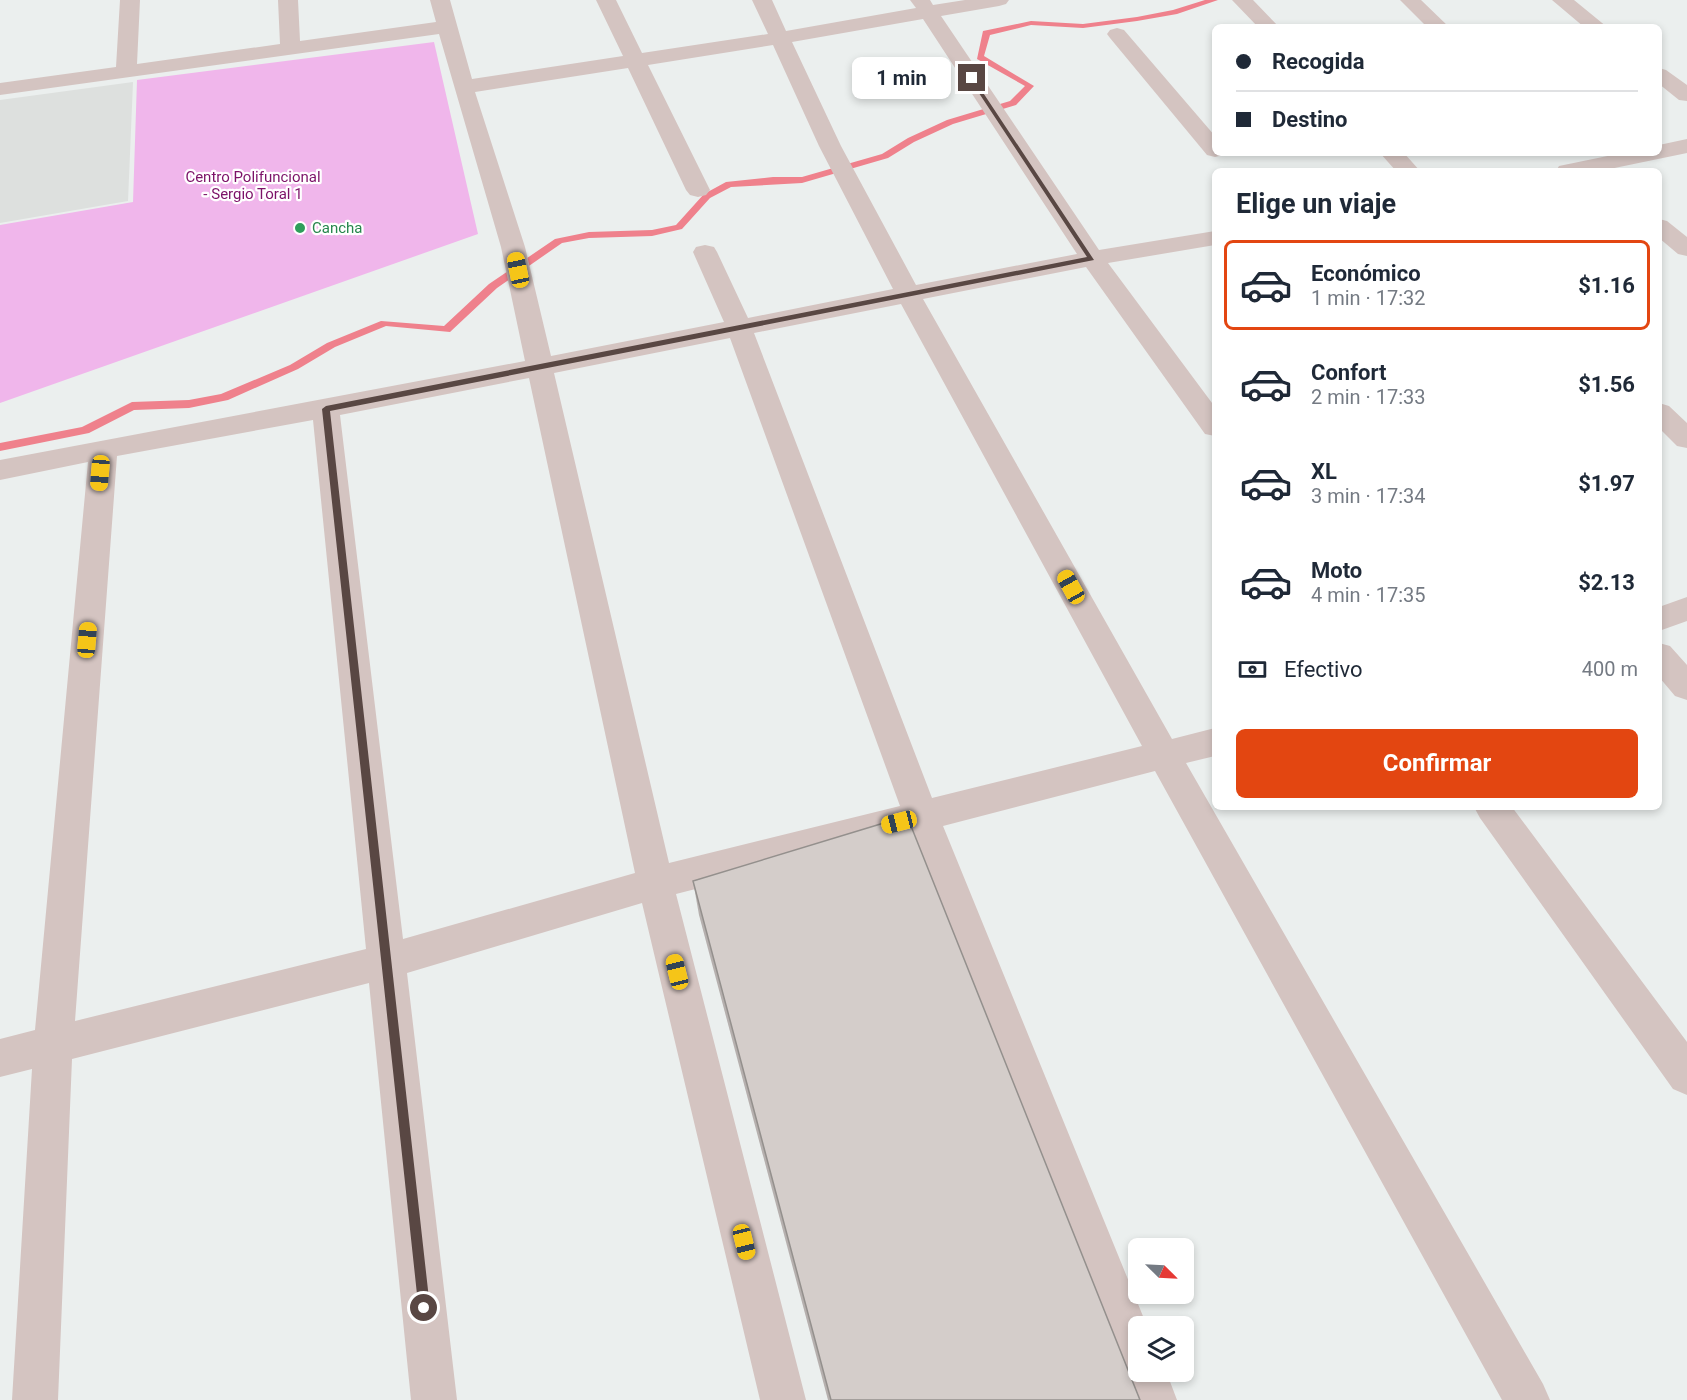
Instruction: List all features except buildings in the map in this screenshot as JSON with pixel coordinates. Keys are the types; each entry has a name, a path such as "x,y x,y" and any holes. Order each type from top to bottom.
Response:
{"street":[{"path":"126,72 130,0"},
{"path":"288,0 290,49"},
{"path":"440,0 513,247 655,883 783,1400"},
{"path":"606,0 699,190"},
{"path":"762,0 830,146 908,294 1527,1400"},
{"path":"464,87 780,38 924,6 999,0"},
{"path":"1410,0 1436,24"},
{"path":"1562,0 1593,24"},
{"path":"1247,4 1266,24"},
{"path":"924,6 1092,258 1212,423"},
{"path":"0,89 447,27"},
{"path":"1117,34 1212,147"},
{"path":"1662,76 1687,95"},
{"path":"1662,152 1687,146"},
{"path":"1394,156 1406,168"},
{"path":"1579,166 1639,156"},
{"path":"1662,228 1687,249"},
{"path":"0,470 326,409 1092,258 1212,238"},
{"path":"705,252 739,327 921,816 1128,1336"},
{"path":"326,409 434,1400"},
{"path":"1662,415 1687,439"},
{"path":"35,1400 53,1045 103,449"},
{"path":"1662,618 1687,609"},
{"path":"1662,658 1687,687"},
{"path":"0,1058 385,962 655,883 1212,743"},
{"path":"1494,810 1687,1075"},
{"path":"1147,1382 1154,1400"}],"shaded area":[{"path":"133,82 128,201 0,223 0,100"}],"green space":[{"name":"Centro Polifuncional - Sergio Toral 1","path":"434,42 478,234 0,403 0,225 133,202 137,80"}],"waterway":[{"path":"0,447 85,430 132,406 189,404 224,397 294,367 331,345 385,323 446,330 493,286 559,241 589,235 652,233 679,227 707,196 729,184 802,180 885,156 911,140 950,122 1013,103 1030,86 980,57 986,33 1031,23 1083,26 1137,19 1174,12 1214,0"}],"place":[{"name":"Cancha","path":"300,228"}],"route":[{"path":"424,1308 326,409 1092,258 972,78"}]}
